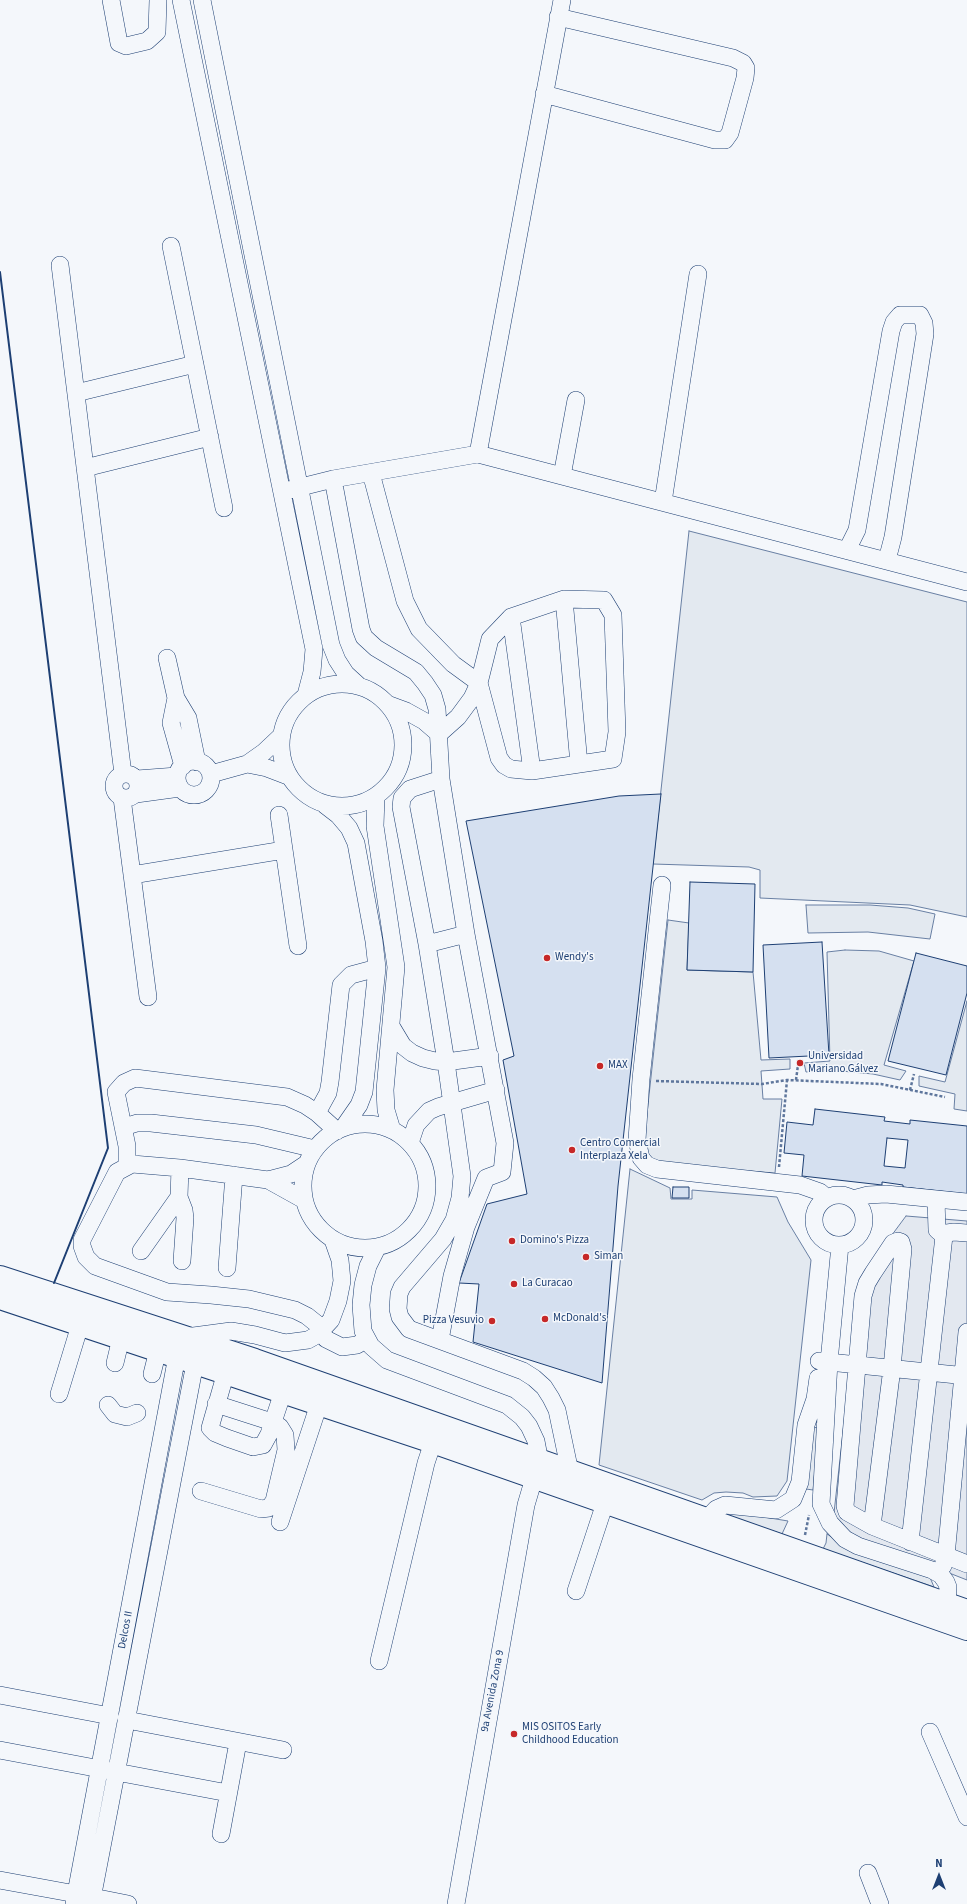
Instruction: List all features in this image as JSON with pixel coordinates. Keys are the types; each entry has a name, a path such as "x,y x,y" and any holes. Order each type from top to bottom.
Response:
{"highway":[{"path":"0,1277 226,1372 283,1392 433,1442 537,1470 570,1472 957,1608"},
{"path":"0,1298 121,1338 178,1351 263,1363 537,1470 604,1502 967,1629"}],"street":[{"path":"111,0 119,43 126,46 147,41 157,32 158,0"},
{"path":"181,0 314,649 312,672 306,695"},
{"path":"202,0 331,645 337,660 346,674 358,685 380,695 396,713 404,735 403,759 393,780 376,797 352,806 326,804"},
{"path":"478,454 562,0"},
{"path":"544,94 715,140 725,140 730,133 745,78 746,68 743,63 733,58 558,17"},
{"path":"171,246 224,508"},
{"path":"60,265 85,468 130,786 132,875 148,997"},
{"path":"663,502 698,274"},
{"path":"847,550 856,530 891,331 894,322 900,315 920,315 924,323 926,334 893,537 887,560"},
{"path":"76,393 195,364"},
{"path":"562,476 576,400"},
{"path":"85,468 210,437"},
{"path":"282,492 333,479 478,454 967,582"},
{"path":"370,473 405,601 419,628 453,664 479,683 499,758 504,766 511,769 532,771 613,759 617,732 613,615 604,600 564,600 511,617 490,639 479,683 472,698 458,717 439,734"},
{"path":"333,479 360,629 370,643 404,663 416,672 433,695 437,709 441,779 466,934 490,1056 505,1143 505,1158 502,1172 486,1178 466,1227 452,1276 440,1340"},
{"path":"564,600 579,764"},
{"path":"511,617 532,771"},
{"path":"130,786 184,773 203,764 211,774 209,786 201,794 189,795 184,773 171,723 176,698 167,658"},
{"path":"340,1130 359,1105 364,1092 377,968 374,941 356,843 349,828 338,815 326,804 304,794 288,776 281,757 281,736 289,713 306,695 322,686 334,684 358,685"},
{"path":"387,704 406,711 424,721 439,734"},
{"path":"211,774 247,764 264,752 281,736"},
{"path":"247,764 267,768 288,776"},
{"path":"441,779 410,788 404,794 401,802 427,944 462,1176 460,1198 454,1220 443,1239 402,1287 398,1302 400,1316 409,1329 523,1371 544,1387 556,1410 570,1472"},
{"path":"376,797 375,826 396,967 385,1090 386,1110 392,1130"},
{"path":"279,815 298,946"},
{"path":"132,875 284,850"},
{"path":"662,885 641,1079 637,1140 641,1158 647,1165 668,1171 778,1182 812,1189 827,1198"},
{"path":"427,944 466,934"},
{"path":"317,1113 326,1098 330,1082 341,985 350,975 377,968"},
{"path":"391,1026 400,1041 412,1053 434,1061 446,1062 490,1056"},
{"path":"126,1165 127,1146 124,1127 118,1109 116,1092 124,1083 135,1078 287,1097 306,1106 340,1130"},
{"path":"410,1143 416,1125 422,1118 438,1107 496,1090"},
{"path":"124,1127 137,1124 158,1124 256,1135 315,1149"},
{"path":"360,1124 376,1125 392,1130 410,1143 423,1161 428,1183 425,1205 415,1225 398,1240 377,1248 354,1248 334,1240 314,1223 304,1200 303,1182 306,1164 315,1149 328,1136 340,1130 360,1124"},
{"path":"304,1200 268,1180 138,1163 126,1165 117,1172 82,1240 83,1252 90,1262 101,1268 167,1292 212,1295 249,1300 295,1310 312,1320 326,1339 342,1347 357,1345 367,1339"},
{"path":"268,1180 291,1174 306,1164"},
{"path":"180,1168 179,1197 184,1210 185,1218 182,1261"},
{"path":"227,1268 234,1175"},
{"path":"853,1199 863,1211 863,1226 855,1240 836,1245 824,1241 818,1235 814,1218 818,1206 827,1198 840,1195 853,1199 868,1195 886,1194 967,1202"},
{"path":"141,1251 179,1197"},
{"path":"936,1199 937,1230 944,1236"},
{"path":"910,1542 944,1236 947,1233 954,1232 967,1233"},
{"path":"152,1374 178,1351 232,1331 285,1343 308,1340 321,1331 331,1320 335,1311 342,1281 340,1260 334,1240"},
{"path":"872,1526 892,1368 903,1249 901,1242 898,1241 893,1243 867,1283 863,1296 845,1506 847,1512 872,1526 967,1564"},
{"path":"836,1245 824,1362 821,1496 824,1511 830,1523 838,1533 858,1546 932,1570 941,1575 946,1582 957,1608"},
{"path":"377,1248 368,1266 363,1285 361,1306 363,1331 377,1353 387,1360 499,1401 514,1410 529,1426 536,1441 537,1470"},
{"path":"59,1394 80,1325"},
{"path":"941,1575 946,1556 965,1376 967,1332"},
{"path":"115,1363 121,1338"},
{"name":"Delcos II","path":"75,1899 178,1351"},
{"name":"Delcos II","path":"92,1901 127,1720 178,1351"},
{"path":"824,1362 965,1376"},
{"path":"706,1520 716,1509 725,1505 776,1510 792,1499 800,1482 806,1425 815,1399 824,1362"},
{"path":"226,1372 210,1428 215,1433 227,1438 253,1447 263,1445 283,1392"},
{"path":"201,1490 261,1509 269,1508 274,1500 286,1444 285,1435 280,1427 272,1422 216,1404"},
{"path":"280,1522 319,1404"},
{"path":"108,1405 115,1414 127,1417 137,1413"},
{"path":"379,1660 426,1463 433,1442"},
{"name":"9a Avenida Zona 9","path":"456,1904 526,1504 537,1470"},
{"path":"576,1591 604,1502"},
{"path":"0,1695 110,1716"},
{"path":"127,1720 283,1750"},
{"path":"930,1732 967,1817"},
{"path":"221,1834 238,1742"},
{"path":"0,1750 228,1793"},
{"path":"868,1873 880,1904"},
{"path":"0,1880 75,1899"},
{"path":"92,1901 128,1904"}],"path":[{"path":"796,1080 798,1065"},
{"path":"910,1090 914,1074"},
{"path":"641,1079 762,1084 787,1080 881,1084 945,1097"},
{"path":"778,1182 787,1080"},
{"path":"802,1554 809,1511"}],"shaded area":[{"path":"689,531 967,602 967,917 910,905 760,898 760,870 749,867 653,864"},
{"path":"806,905 870,905 908,908 935,914 930,939 868,932 808,933"},
{"path":"668,920 689,923 687,970 753,972 761,1060 790,1059 790,1069 761,1071 763,1099 782,1099 775,1173 669,1165 648,1157 645,1146 646,1123"},
{"path":"845,950 879,951 914,961 884,1065 906,1071 900,1080 873,1074 834,1070 806,1072 804,1063 830,1061 827,952"},
{"path":"967,1001 967,1111 954,1109 955,1094 919,1086 919,1076 945,1082"},
{"path":"630,1169 670,1188 671,1199 692,1199 692,1190 777,1197 788,1222 811,1260 787,1481 777,1496 753,1497 743,1493 726,1492 714,1493 702,1500 599,1465"},
{"path":"906,1216 967,1221 967,1580 855,1536 838,1522 834,1513 858,1296 883,1247"},
{"path":"812,1427 819,1428 813,1490 806,1489"},
{"path":"725,1511 788,1521 782,1534 722,1514"},
{"path":"827,1534 839,1542 929,1575 934,1587 823,1549 826,1543"}],"building":[{"path":"661,794 618,1186 602,1383 473,1342 479,1284 459,1283 487,1204 527,1194 503,1060 514,1056 466,821 619,796"},
{"path":"690,882 755,884 753,972 687,970"},
{"path":"822,942 829,1055 769,1058 763,945"},
{"path":"916,953 967,966 967,993 946,1075 888,1061"},
{"path":"815,1109 885,1117 884,1121 910,1124 910,1120 967,1126 967,1194 903,1187 903,1185 882,1182 882,1185 802,1176 804,1155 784,1153 787,1122 813,1125","holes":["887,1138 908,1140 905,1168 884,1166"]},
{"path":"673,1187 689,1187 689,1198 672,1198"}],"wall":[{"path":"0,272 108,1148 54,1283"}],"place":[{"name":"Wendy's","path":"547,958"},
{"name":"Universidad Mariano Gálvez","path":"800,1063"},
{"name":"MAX","path":"600,1066"},
{"name":"Centro Comercial Interplaza Xela","path":"572,1150"},
{"name":"Domino's Pizza","path":"512,1241"},
{"name":"Siman","path":"586,1257"},
{"name":"La Curacao","path":"514,1284"},
{"name":"McDonald's","path":"545,1319"},
{"name":"Pizza Vesuvio","path":"492,1321"},
{"name":"MIS OSITOS Early Childhood Education","path":"514,1734"}]}
